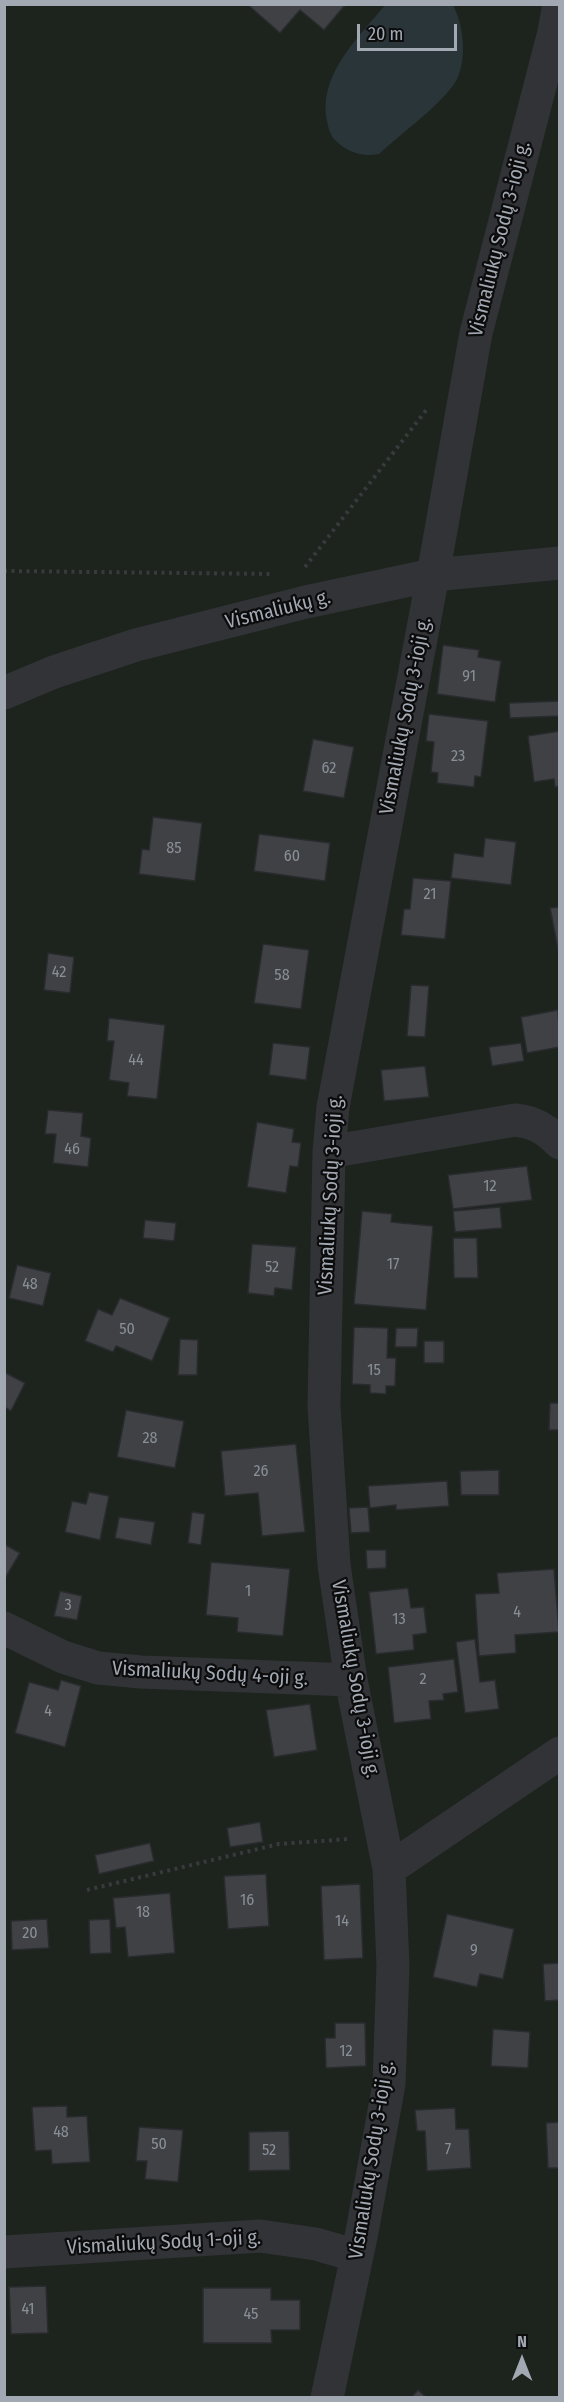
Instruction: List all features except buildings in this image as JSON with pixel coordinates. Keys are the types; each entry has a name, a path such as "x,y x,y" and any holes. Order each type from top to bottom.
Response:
{"street":[{"name":"Vismaliukų Sodų 3-ioji g.","path":"327,2397 357,2256 389,2084 393,1965 389,1869 384,1835 351,1680 334,1565 324,1406 329,1152 333,1107 476,333 554,32 558,4"},
{"name":"Vismaliukų g.","path":"4,693 54,672 136,645 306,602 433,575 560,563"},
{"path":"329,1152 515,1120 530,1122 548,1130 560,1143"},
{"name":"Vismaliukų Sodų 4-oji g.","path":"4,1628 63,1657 99,1668 141,1672 351,1680"},
{"path":"389,1869 560,1753"},
{"name":"Vismaliukų Sodų 1-oji g.","path":"4,2252 260,2236 316,2244 357,2256"}],"path":[{"path":"306,602 299,574 429,406"},
{"path":"4,571 275,574"},
{"path":"87,1890 279,1844 384,1835"}],"shaded area":[{"path":"386,4 453,5 461,30 463,50 461,68 453,86 434,106 379,154 367,155 346,149 332,136 326,116 326,100 336,69 344,55"},
{"path":"5,5 559,5 559,2397 5,2398"}]}
